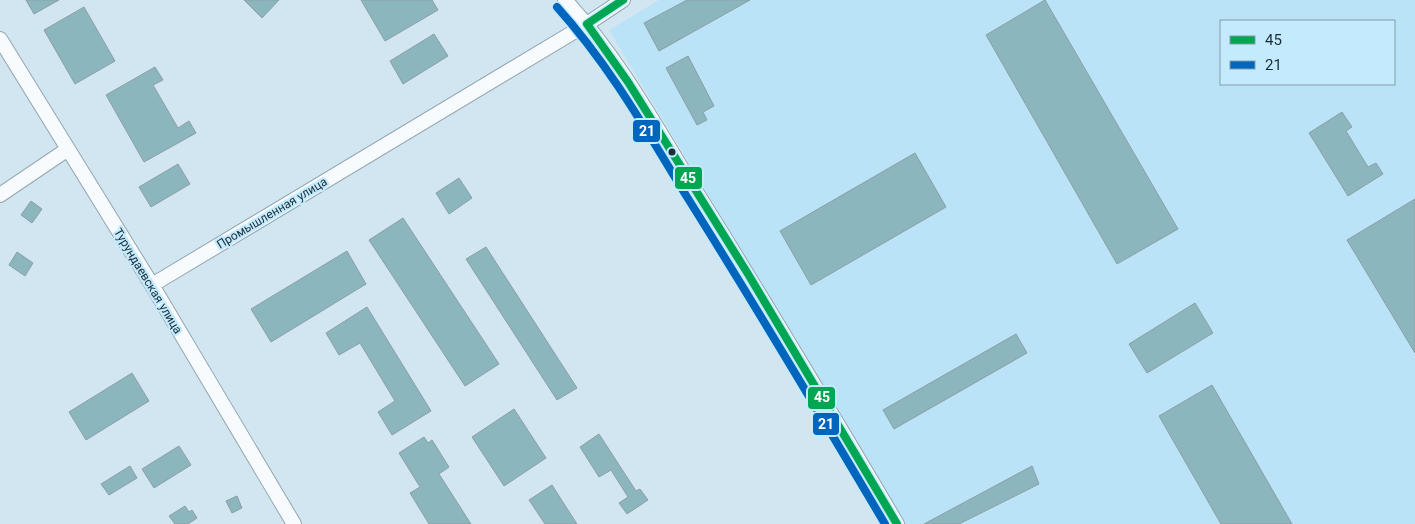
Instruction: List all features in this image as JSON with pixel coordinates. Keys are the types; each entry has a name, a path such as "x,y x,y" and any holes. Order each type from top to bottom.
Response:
{"street":[{"path":"565,0 587,24 628,82 748,274 897,524"},
{"name":"Промышленная улица","path":"152,285 587,24 623,0"},
{"name":"Турундаевская улица","path":"0,39 152,285 294,524"},
{"path":"0,195 68,149"}],"shaded area":[{"path":"659,0 1415,0 1415,524 906,524 609,30"}],"building":[{"path":"26,0 59,0 34,14"},
{"path":"244,0 279,0 262,18"},
{"path":"361,0 432,0 438,10 385,41"},
{"path":"687,0 750,0 659,51 644,23"},
{"path":"1045,0 1178,229 1117,264 986,35"},
{"path":"84,7 115,61 75,84 44,30"},
{"path":"434,34 448,56 403,84 390,61"},
{"path":"688,56 714,106 703,112 707,120 697,125 666,68"},
{"path":"155,67 163,80 153,85 178,128 189,121 196,133 144,162 106,95"},
{"path":"1342,112 1352,127 1346,131 1368,167 1376,163 1383,174 1348,196 1309,133"},
{"path":"915,153 946,207 811,285 780,231"},
{"path":"178,164 190,184 151,207 139,187"},
{"path":"459,178 472,198 449,214 436,193"},
{"path":"1415,199 1415,353 1347,240"},
{"path":"31,201 42,209 32,223 21,215"},
{"path":"403,218 499,364 465,386 369,240"},
{"path":"486,247 577,388 557,400 466,259"},
{"path":"347,251 366,284 271,342 251,309"},
{"path":"17,252 33,263 25,276 9,265"},
{"path":"1195,303 1213,333 1147,373 1129,344"},
{"path":"367,307 431,411 392,435 378,412 395,401 360,343 339,355 326,333"},
{"path":"1016,334 1027,353 894,429 883,410"},
{"path":"132,373 149,401 86,440 69,412"},
{"path":"1212,385 1292,524 1221,524 1159,416"},
{"path":"514,409 546,458 504,486 472,437"},
{"path":"599,434 636,491 640,489 648,500 627,514 619,503 628,497 611,470 599,477 580,447"},
{"path":"424,437 428,443 432,440 449,467 439,474 471,524 429,524 410,493 420,487 399,453"},
{"path":"179,446 191,465 154,488 142,469"},
{"path":"130,466 137,478 109,495 101,484"},
{"path":"1032,466 1039,484 959,524 924,524"},
{"path":"552,485 577,524 545,524 529,500"},
{"path":"237,496 242,508 232,513 226,501"},
{"path":"185,506 189,512 192,510 197,518 188,524 175,524 169,516"}],"transit line":[{"name":"45","path":"587,24 623,0"},
{"name":"21","path":"557,7 611,75 642,123 885,524"},
{"name":"45","path":"587,24 628,82 748,274 897,524"}]}
